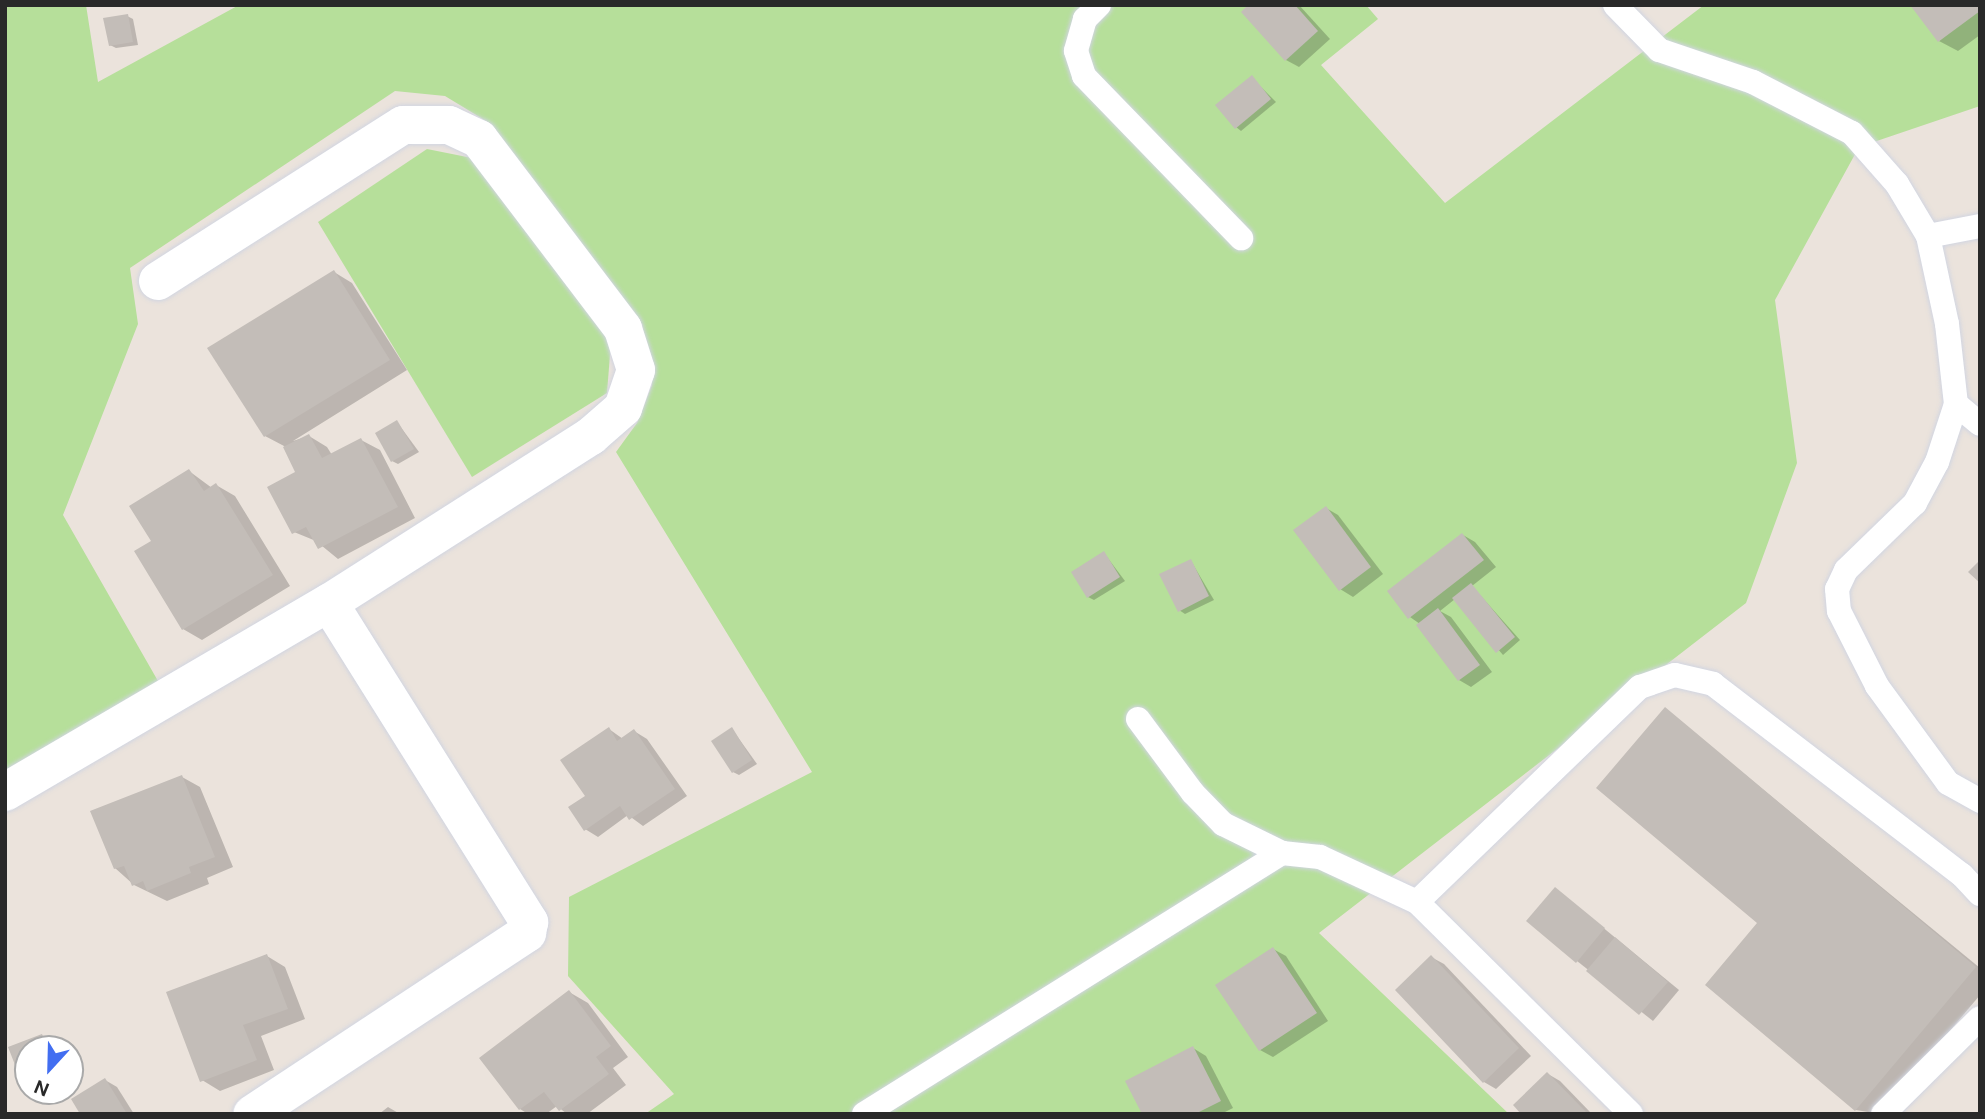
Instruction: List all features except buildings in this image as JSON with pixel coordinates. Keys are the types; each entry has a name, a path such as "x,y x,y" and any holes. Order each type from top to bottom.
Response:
{"street":[{"path":"5,792 329,603 591,436 623,408 636,370 623,328 479,139 449,125 403,125 159,281"},
{"path":"252,1114 527,933 528,922 329,603"}],"lane":[{"path":"1099,5 1085,19 1076,51 1084,76 1241,238"},
{"path":"1615,5 1659,50 1753,82 1852,133 1897,184 1928,236 1947,324 1956,404 1937,462 1915,503 1846,570 1837,589 1839,611 1877,686 1948,783 1980,801"},
{"path":"1928,236 1980,226"},
{"path":"1956,404 1980,424"},
{"path":"1417,902 1640,687 1675,675 1713,684 1962,875 1980,894"},
{"path":"1138,719 1193,793 1223,824 1282,853 1320,857 1417,902 1631,1114"},
{"path":"864,1114 1282,853"},
{"path":"1883,1114 1980,1018"}],"green space":[{"path":"5,5 86,5 98,82 239,5 1366,5 1378,19 1321,65 1445,203 1704,5 1980,5 1980,106 1859,147 1775,300 1797,463 1746,603 1319,933 1509,1114 645,1114 674,1094 568,976 569,897 812,772 616,452 637,423 652,385 642,324 491,124 445,96 395,91 130,268 138,324 63,515 166,695 5,792"},
{"path":"427,149 472,158 611,342 607,393 472,477 318,222"}]}
